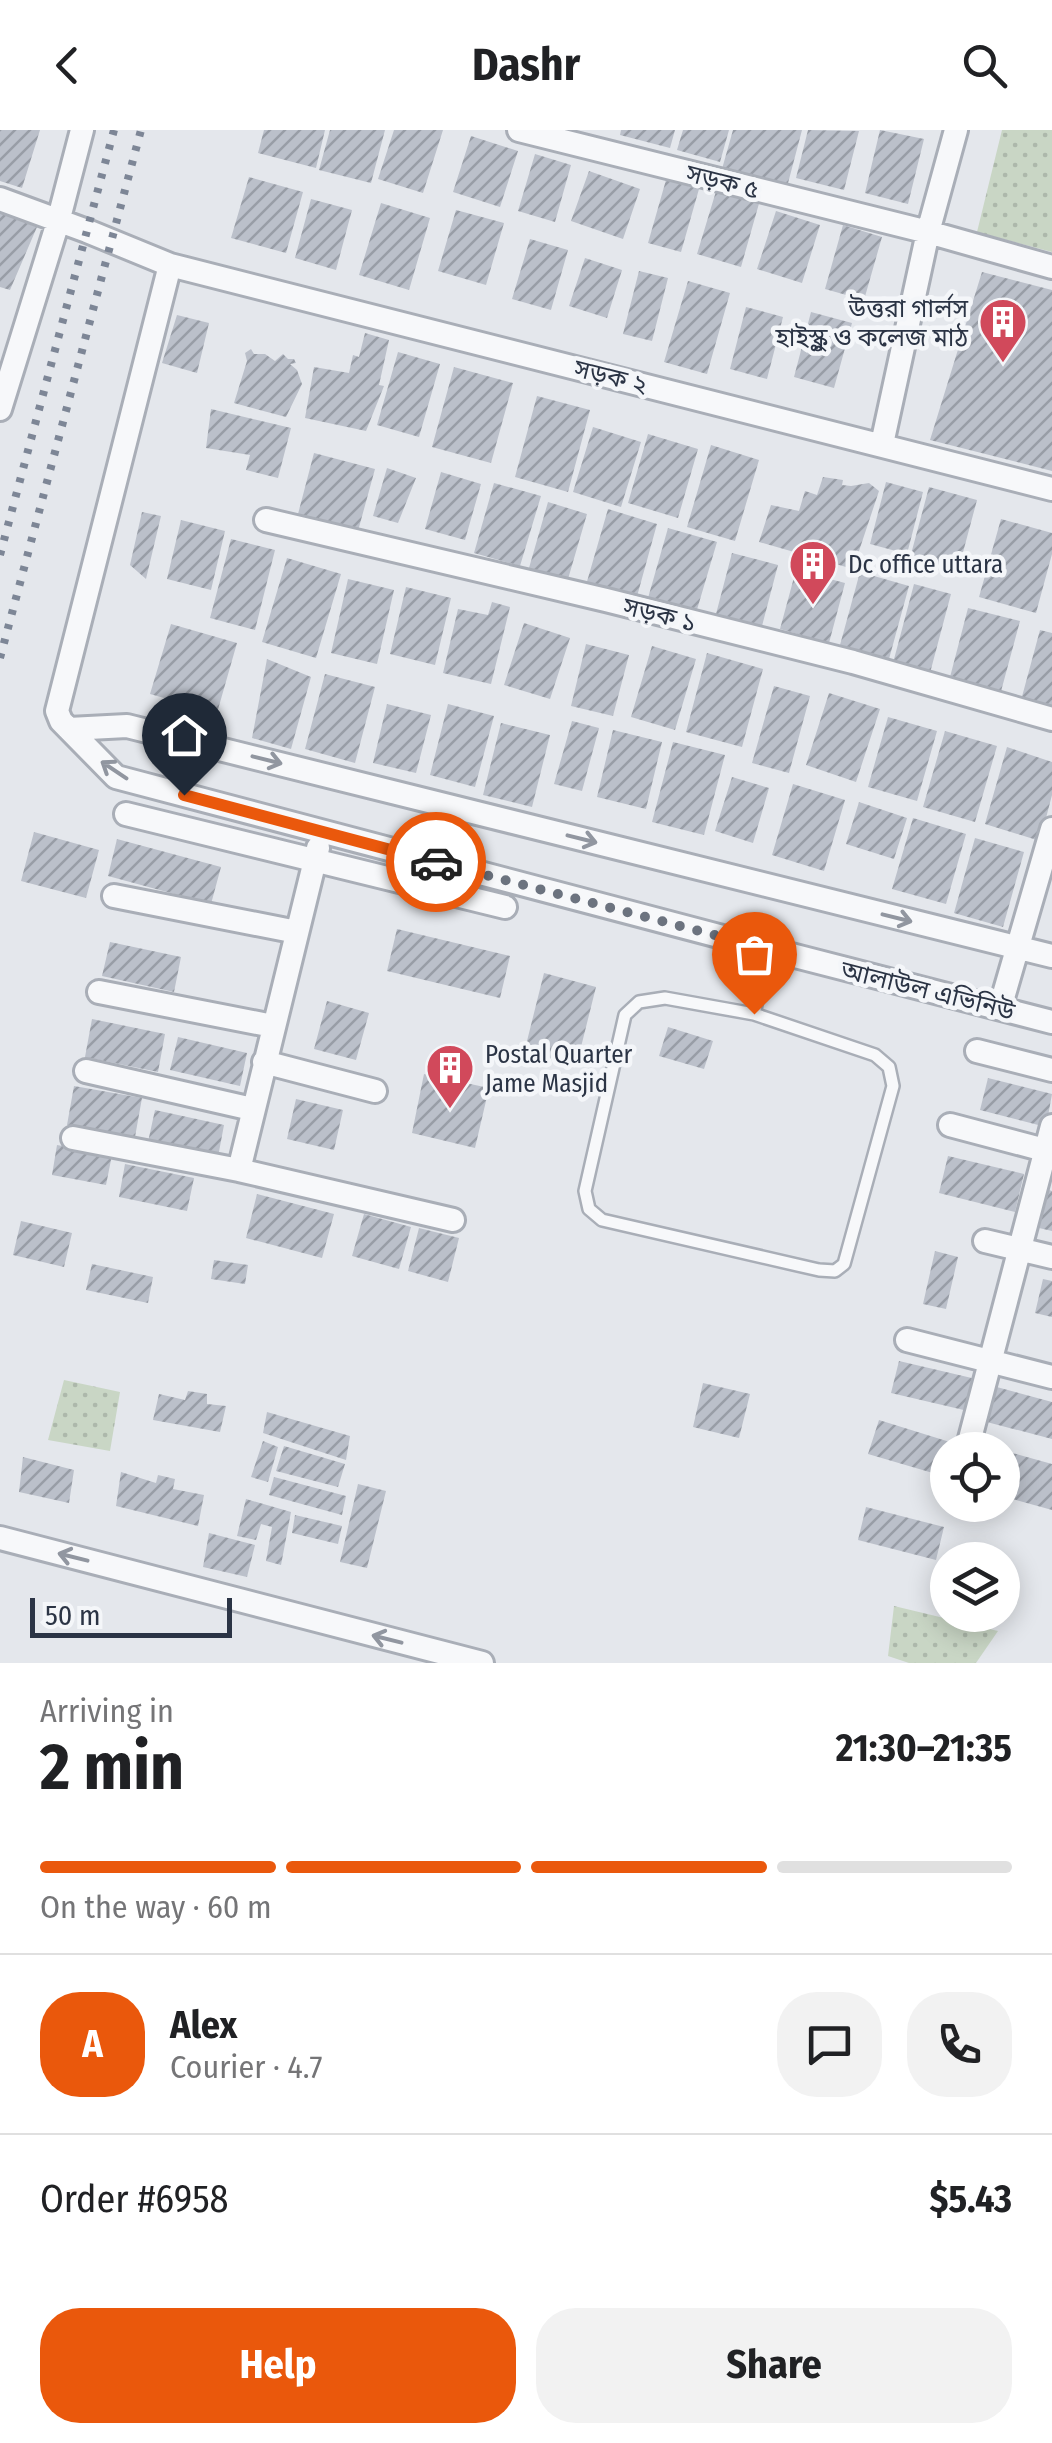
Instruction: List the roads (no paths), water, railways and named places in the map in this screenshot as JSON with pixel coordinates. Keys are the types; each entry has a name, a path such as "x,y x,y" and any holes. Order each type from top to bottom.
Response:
{"street":[{"path":"0,409 82,130"},
{"name":"সড়ক ৫","path":"519,130 928,232 1052,267"},
{"path":"882,444 928,232 956,130"},
{"name":"সড়ক ২","path":"0,199 170,265 1052,489"},
{"path":"170,265 60,691 57,710 68,729 127,726 1052,956"},
{"name":"সড়ক ১","path":"266,520 853,662 1052,718"},
{"name":"আলাউল এভিনিউ","path":"68,729 116,777 1052,1022"},
{"path":"126,814 505,907"},
{"path":"1000,1008 1052,829"},
{"path":"239,1170 322,832"},
{"path":"114,896 297,932"},
{"path":"100,992 273,1026"},
{"path":"977,1051 1052,1070"},
{"path":"264,1062 375,1091"},
{"path":"86,1071 252,1109"},
{"path":"950,1125 1049,1151"},
{"path":"972,1432 1049,1151 1052,1126"},
{"path":"72,1138 239,1170 453,1220"},
{"path":"985,1241 1052,1257"},
{"path":"907,1340 1052,1377"},
{"path":"6,1540 482,1663"}],"lane":[{"path":"754,1014 768,949"},
{"path":"665,998 754,1014 875,1054 889,1067 893,1086 844,1264 835,1271 602,1220 589,1209 584,1190 624,1015 640,1002 665,998"}],"railway":[{"path":"0,555 114,130"},
{"path":"0,658 141,130"}],"place":[{"name":"উত্তরা গার্লস হাইস্কুল ও কলেজ মাঠ","path":"1003,364"},
{"name":"Dc office uttara","path":"813,606"},
{"name":"Postal Quarter Jame Masjid","path":"450,1110"}]}
